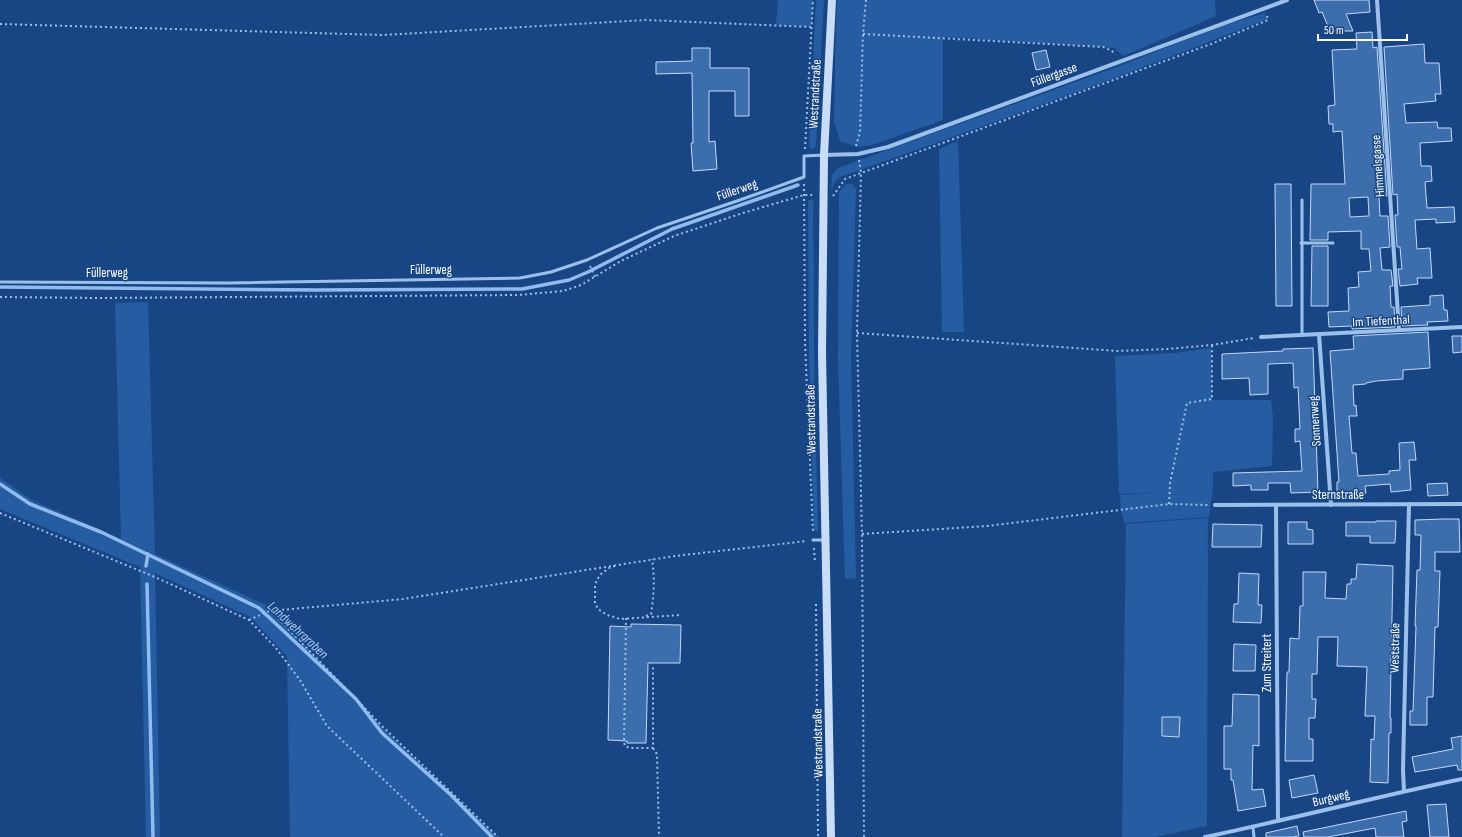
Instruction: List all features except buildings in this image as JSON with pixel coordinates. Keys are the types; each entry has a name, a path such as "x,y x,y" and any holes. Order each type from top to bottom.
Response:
{"main road":[{"name":"Westrandstraße","path":"832,0 824,155 822,353 832,837"}],"street":[{"name":"Füllergasse","path":"824,155 858,154 888,147 1285,0"},
{"name":"Himmelsgasse","path":"1377,0 1399,330"},
{"name":"Im Tiefenthal","path":"1261,337 1462,327"},
{"name":"Sonnenweg","path":"1320,334 1331,506"},
{"name":"Weststraße","path":"1404,791 1403,770 1408,504"},
{"name":"Sternstraße","path":"1215,505 1331,506 1462,504"},
{"name":"Zum Streitert","path":"1276,505 1278,821"},
{"name":"Burgweg","path":"1205,837 1462,779"}],"lane":[{"path":"804,177 804,156 824,155"},
{"name":"Füllerweg","path":"0,282 230,283 520,278 551,272 587,260 657,228 804,177"},
{"path":"1302,200 1302,335"},
{"path":"1301,243 1333,243"},
{"path":"813,540 826,540"},
{"path":"1253,827 1254,837"}],"path":[{"path":"804,156 813,0"},
{"path":"864,837 862,534 857,334 861,173 856,144 860,132 863,34 866,0"},
{"path":"0,24 383,35 646,20 811,27"},
{"path":"834,196 845,179 1126,76 1211,44 1268,20"},
{"path":"863,34 1103,47 1112,51 1120,61"},
{"path":"804,177 805,342 815,567"},
{"path":"591,268 595,277"},
{"path":"857,334 1118,351 1212,345 1261,337"},
{"path":"1169,504 1170,483 1187,403 1212,398 1212,345"},
{"path":"862,534 987,526 1169,504 1215,505"},
{"path":"0,513 155,577 249,620 276,648 300,680 327,726 444,837"},
{"path":"249,620 270,611 403,599 652,559 813,540"},
{"path":"645,617 651,614 653,603 654,585 652,559"},
{"path":"622,564 609,568 600,575 595,584 595,604 598,609 607,614 620,618 680,615"},
{"path":"816,597 818,837"},
{"path":"270,611 383,727 498,837"},
{"path":"626,618 624,742 625,746 630,748 653,748"},
{"path":"652,666 653,748 657,754 659,837"}],"shaded area":[{"path":"778,0 813,0 811,27 776,25"},
{"path":"816,0 824,0 816,146 814,149 811,149 809,147"},
{"path":"837,0 1215,0 1216,16 1123,56 1114,48 943,37 943,120 872,145 857,147 840,141 834,121"},
{"path":"1265,13 1267,19 1161,61 840,177 835,181 831,191 832,175 838,168 1122,65 1218,27"},
{"path":"958,141 964,332 942,332 939,149"},
{"path":"846,184 852,184 856,189 851,357 856,578 845,579 838,358 839,192"},
{"path":"808,200 814,200 814,344 818,531 814,531 809,353"},
{"path":"148,302 155,554 266,605 382,727 498,837 290,837 287,656 250,617 155,573 160,837 146,837 140,567 0,509 0,478 32,500 121,539 115,303"},
{"path":"1211,348 1212,400 1271,400 1273,417 1272,466 1213,472 1213,489 1209,517 1124,523 1120,495 1161,492 1119,494 1115,356 1175,353"},
{"path":"1208,518 1207,826 1155,837 1122,837 1126,524"}],"waterway":[{"path":"0,287 317,290 522,289 569,280 588,272 672,229 798,185"},
{"name":"Landwehrgraben","path":"0,484 30,504 101,532 259,608 356,699 382,733 451,795 492,837"},
{"path":"146,566 148,554"},
{"path":"147,584 153,837"}]}
